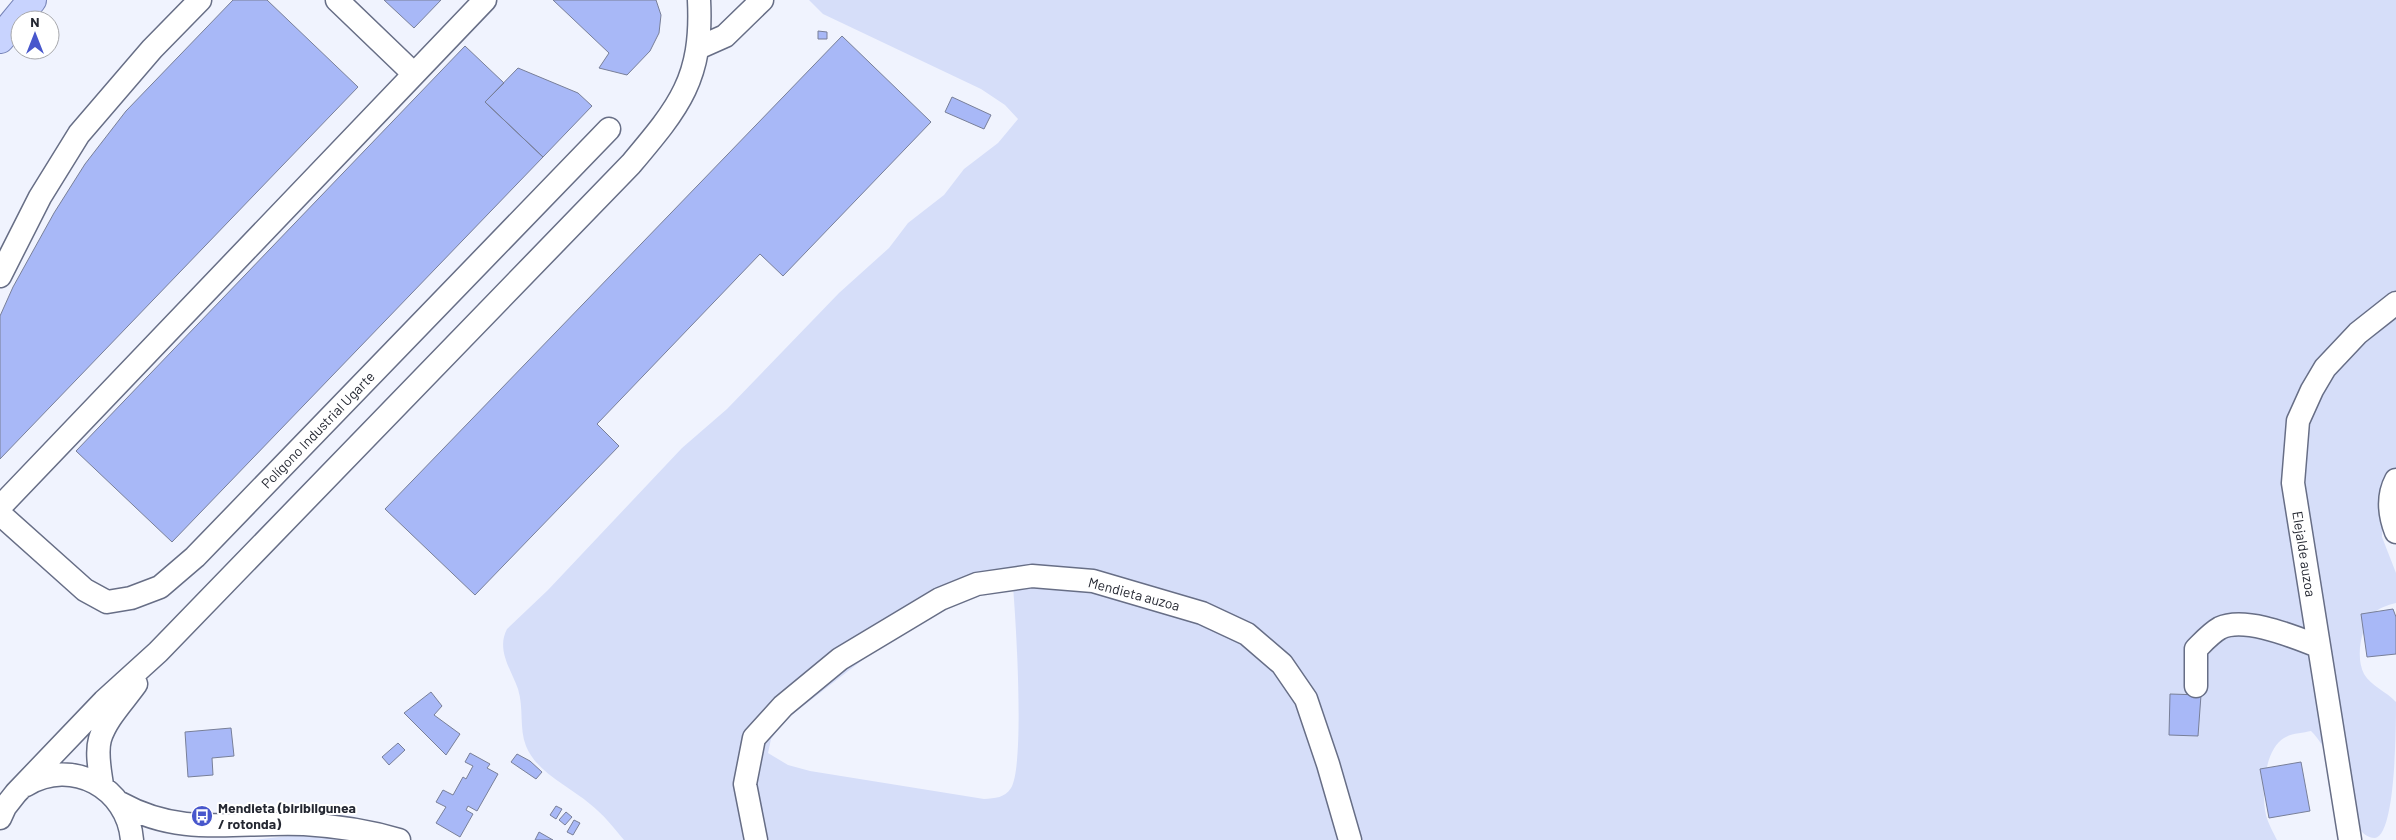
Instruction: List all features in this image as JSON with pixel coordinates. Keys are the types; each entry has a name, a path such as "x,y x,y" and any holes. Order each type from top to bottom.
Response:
{"main road":[{"path":"0,39 32,0"}],"street":[{"path":"0,276 40,196 78,134 152,49 200,0"},
{"path":"337,0 414,74"},
{"path":"0,507 484,0"},
{"path":"0,818 5,807 16,793 104,701 158,652 631,164 669,119 682,97 698,48 701,26 700,0"},
{"path":"698,48 725,36 762,0"},
{"name":"Polígono Industrial Ugarte","path":"0,514 85,590 107,602 131,598 160,587 195,557 609,129"},
{"name":"Elejalde auzoa","path":"2350,840 2293,483 2298,421 2325,368 2358,333 2396,303"},
{"path":"2396,480 2390,492 2392,520 2396,532"},
{"name":"Mendieta auzoa","path":"756,840 745,784 754,738 782,706 840,659 940,599 977,584 1032,576 1093,581 1202,613 1248,634 1282,664 1306,699 1328,764 1350,840"},
{"path":"2196,686 2196,649 2220,628 2253,625 2282,632 2318,646"},
{"path":"102,785 98,749 105,729 158,652"},
{"path":"16,793 28,784 58,774 73,774 88,778 102,785 120,803 137,813 160,821 190,826 305,824 340,828 399,840"},
{"path":"120,803 127,816 132,840"},
{"path":"220,840 265,829 305,824"}],"shaded area":[{"path":"809,0 2396,0 2396,481 2384,492 2382,537 2396,573 2396,603 2380,609 2370,618 2363,633 2360,650 2361,667 2364,674 2396,702 2396,733 2391,800 2382,832 2375,838 2372,838 2364,834 2359,828 2331,762 2318,739 2311,731 2284,738 2277,744 2268,762 2264,785 2266,815 2277,840 624,840 595,808 554,778 531,756 524,739 520,696 504,652 503,644 507,629 548,590 682,448 727,409 839,293 889,248 908,223 944,195 964,169 998,143 1018,119 1005,105 981,89 823,14","holes":["999,586 1013,587 1019,723 1015,774 1011,788 1006,794 984,799 810,771 788,765 768,753 771,739 785,720 865,658 913,624 952,603"]},
{"path":"304,834 364,840 253,840"}],"building":[{"path":"233,0 267,0 358,87 0,459 0,316 13,287 54,213 85,164 126,111"},
{"path":"384,0 441,0 414,28"},
{"path":"553,0 656,0 661,15 659,33 650,51 627,75 599,68 609,53"},
{"path":"818,31 827,32 827,39 818,39"},
{"path":"842,36 931,122 783,276 760,254 597,424 619,446 475,595 385,509"},
{"path":"465,46 504,83 485,102 543,157 172,542 76,451"},
{"path":"518,68 578,93 592,106 543,157 485,102"},
{"path":"952,97 991,115 984,129 945,112"},
{"path":"2393,609 2396,617 2396,654 2367,657 2361,614"},
{"path":"431,692 442,706 434,715 460,734 446,755 404,713"},
{"path":"2170,694 2201,695 2198,736 2169,735"},
{"path":"231,728 234,756 212,758 213,775 188,777 185,732"},
{"path":"398,743 405,750 389,765 382,757"},
{"path":"470,753 490,764 487,768 498,774 477,811 468,806 466,810 473,814 460,837 436,823 446,807 436,802 443,790 453,795 463,777 466,779 473,766 465,762"},
{"path":"517,754 530,761 542,772 536,779 511,762"},
{"path":"2301,762 2310,811 2269,818 2260,769"},
{"path":"556,806 562,809 556,819 550,815"},
{"path":"566,812 572,817 565,825 559,820"},
{"path":"574,820 580,823 573,835 567,832"},
{"path":"539,832 553,840 535,840"}],"place":[{"name":"Mendieta (biribilgunea / rotonda)","path":"202,816"}]}
